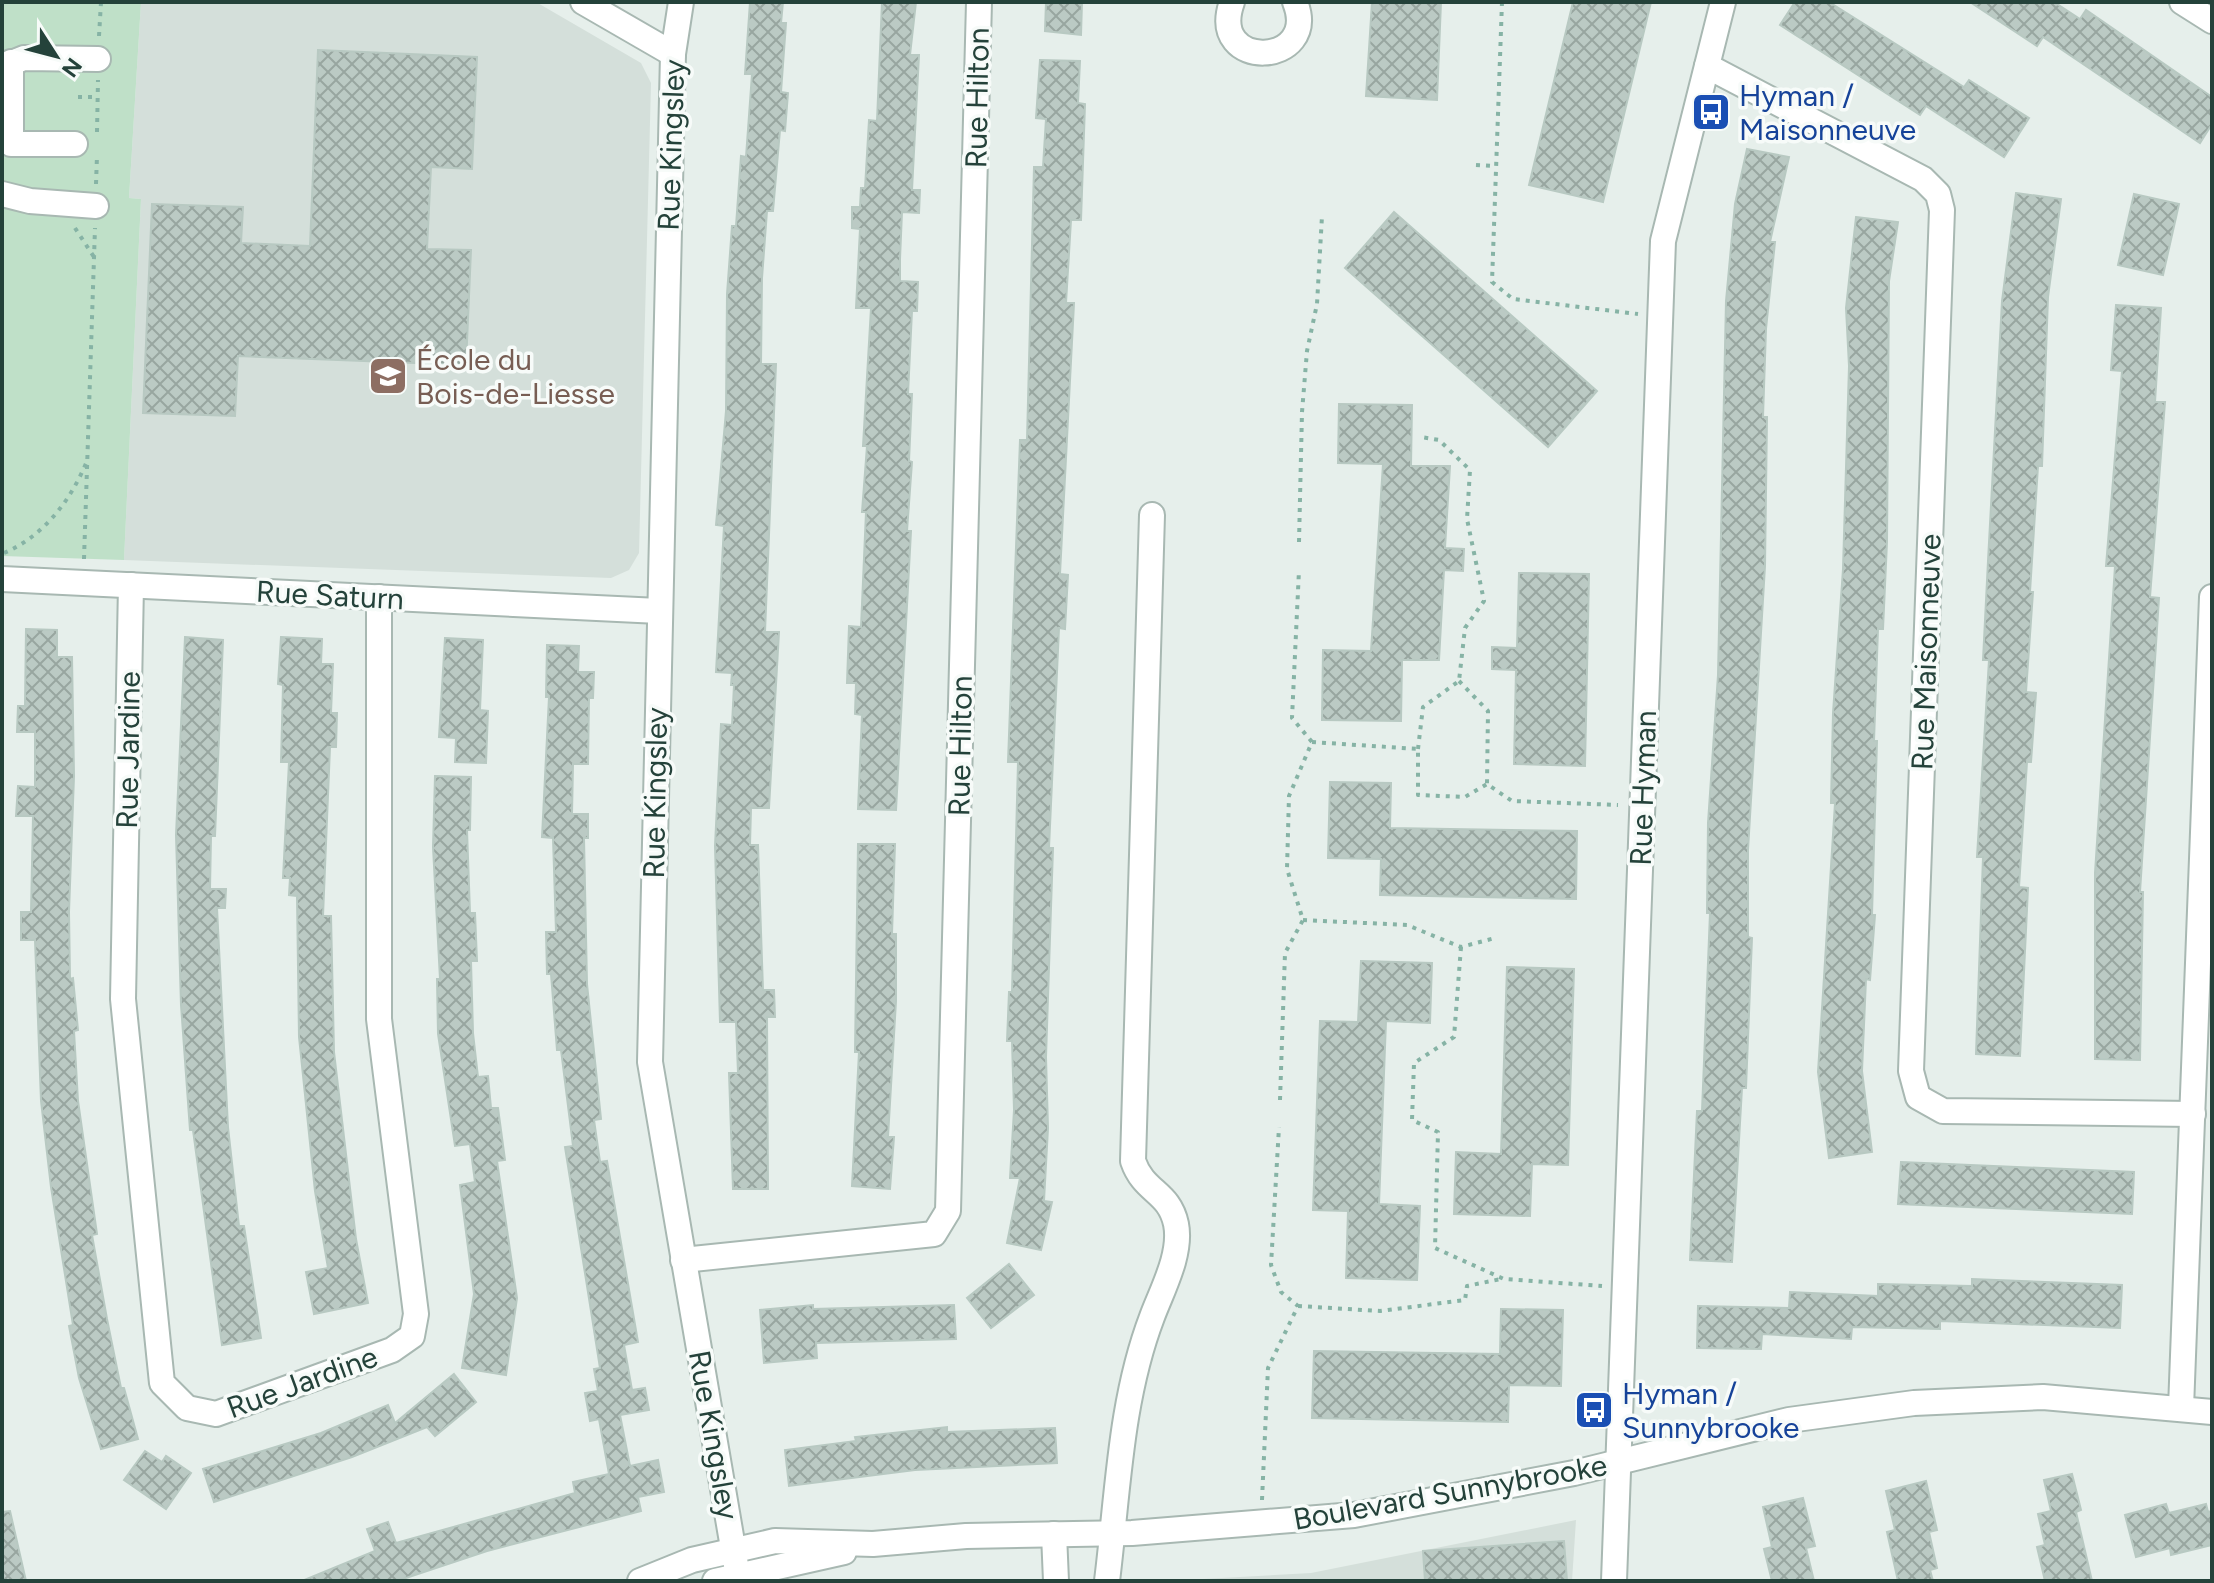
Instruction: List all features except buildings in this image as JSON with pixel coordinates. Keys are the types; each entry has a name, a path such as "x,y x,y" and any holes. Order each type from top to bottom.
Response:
{"street":[{"path":"583,2 673,54"},
{"name":"Rue Kingsley","path":"681,2 673,54 650,1062 734,1551 726,1579"},
{"name":"Rue Hilton","path":"683,1260 934,1234 948,1211 979,2"},
{"path":"1232,2 1228,15 1233,38 1252,52 1263,54 1274,53 1292,41 1300,20 1295,2"},
{"name":"Rue Hyman","path":"1614,1581 1663,241 1723,2"},
{"path":"2182,2 2212,21"},
{"path":"75,144 11,144 6,64 24,58 98,59"},
{"name":"Rue Maisonneuve","path":"1707,66 1923,179 1938,194 1942,210 1911,1071 1918,1097 1943,1111 2193,1114"},
{"path":"2,194 30,201 96,206"},
{"path":"1107,1581 1125,1421 1147,1329 1176,1244 1176,1225 1169,1203 1139,1178 1133,1161 1152,515"},
{"name":"Rue Saturn","path":"2,579 659,611"},
{"name":"Rue Jardine","path":"131,585 123,999 162,1383 187,1408 216,1414 392,1350 412,1336 416,1314 379,1019 379,597"},
{"path":"2181,1408 2212,597"},
{"name":"Boulevard Sunnybrooke","path":"640,1581 692,1560 775,1541 873,1544 1213,1528 1354,1515 1512,1486 1789,1420 1914,1403 2043,1397 2212,1412"},
{"path":"1054,1534 1056,1581"},
{"name":"Boulevard Sunnybrooke","path":"726,1579 873,1544"}],"path":[{"path":"84,562 101,2"},
{"path":"1502,2 1492,282 1513,299 1660,317"},
{"path":"78,97 98,97"},
{"path":"1476,165 1495,166"},
{"path":"1299,542 1302,412 1307,351 1317,304 1322,216"},
{"path":"71,224 95,259"},
{"path":"1421,437 1439,440 1470,470 1467,519 1484,601 1465,628 1459,681 1423,707 1418,749 1418,795 1465,797 1487,784"},
{"path":"2,554 28,539 59,511 88,458"},
{"path":"1299,570 1292,718 1312,742 1418,749"},
{"path":"1459,681 1488,711 1487,784"},
{"path":"1280,1100 1285,953 1303,920 1287,869 1289,796 1312,742"},
{"path":"1487,784 1512,801 1642,806"},
{"path":"1303,920 1407,925 1461,947 1495,938"},
{"path":"1461,947 1454,1037 1414,1063 1412,1120 1438,1132 1435,1248 1504,1279"},
{"path":"1279,1127 1271,1265 1281,1292 1298,1306 1380,1311 1465,1300 1467,1286 1504,1279 1624,1288"},
{"path":"1263,1495 1268,1368 1298,1306"}],"shaded area":[{"name":"École du Bois-de-Liesse","path":"141,2 536,2 641,63 651,83 639,553 629,570 611,578 124,560 141,199 129,198"},
{"path":"1576,1520 1572,1581 1166,1581 1311,1573"}],"green space":[{"path":"2,2 141,2 129,198 141,199 124,560 2,556"}],"place":[{"name":"Hyman / Maisonneuve","path":"1711,112"},
{"name":"École du Bois-de-Liesse","path":"388,376"},
{"name":"Hyman / Sunnybrooke","path":"1594,1410"}]}
